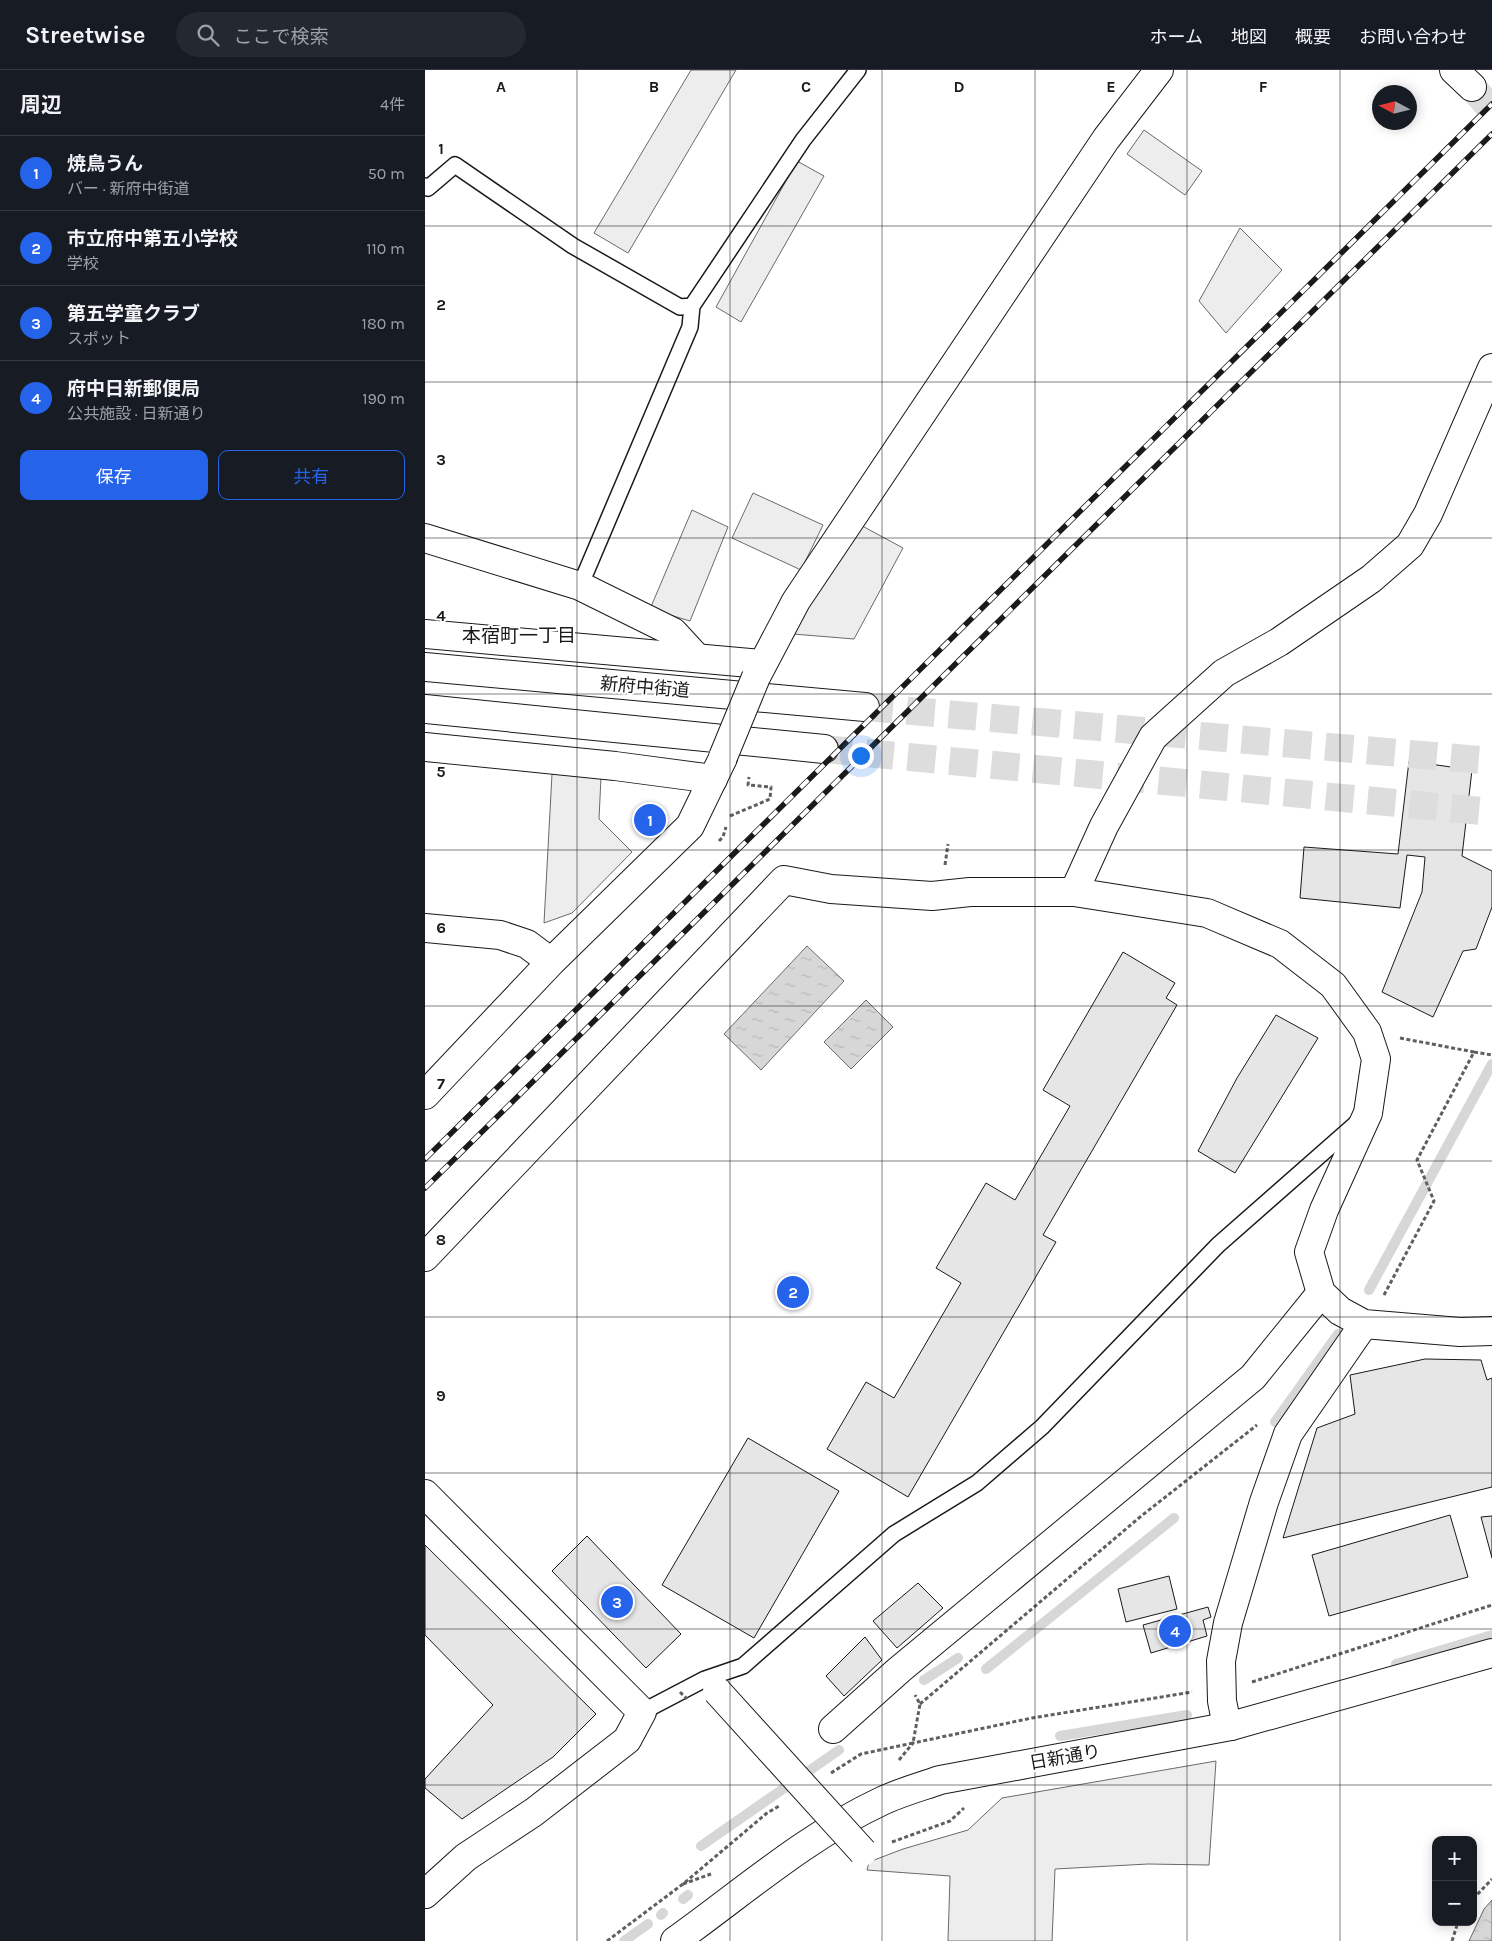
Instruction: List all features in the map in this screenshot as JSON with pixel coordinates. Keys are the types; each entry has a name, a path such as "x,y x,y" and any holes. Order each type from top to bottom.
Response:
{"street":[{"path":"425,1095 551,962 690,826 718,768 758,670 796,601 1095,155 1159,70"},
{"path":"1074,892 1104,826 1153,737 1224,673 1295,631 1371,579 1410,545 1428,514 1492,368"},
{"path":"425,538 580,586 673,632 697,658"},
{"path":"425,634 697,658 758,670"},
{"name":"新府中街道","path":"425,667 865,707"},
{"path":"425,708 824,749"},
{"path":"425,747 615,766 718,768"},
{"path":"425,1257 785,880 831,889 932,896 970,892 1074,892 1207,913 1281,944 1333,985 1367,1032 1376,1059 1368,1113 1324,1210 1309,1252 1321,1293 1339,1310 1364,1324 1460,1332 1492,1331"},
{"path":"425,928 500,935 527,944 551,962"},
{"path":"833,1728 906,1664 1253,1377 1321,1293"},
{"path":"1226,1714 1221,1661 1228,1623 1264,1502 1288,1434 1364,1324"},
{"path":"425,1494 642,1712 627,1740 534,1812 466,1857 425,1894"},
{"name":"日新通り","path":"675,1941 821,1836 863,1810 904,1792 940,1780 1492,1652"},
{"path":"717,1691 863,1852"}],"lane":[{"path":"580,586 690,327 692,306 803,140 859,70"},
{"path":"425,186 428,188 455,166 573,246 680,307 692,306"},
{"path":"642,1712 705,1679 743,1666 894,1534 977,1483 1042,1427 1218,1245 1368,1113"}],"path":[{"path":"729,816 770,799 771,787 748,785 750,770"},
{"path":"1367,1032 1492,1055"},
{"path":"1431,1193 1417,1160 1474,1052"},
{"path":"863,1852 950,1821"},
{"path":"683,1884 713,1874"},
{"path":"1477,1895 1492,1879"},
{"path":"1452,1941 1457,1926"}],"shaded area":[{"path":"691,70 736,70 628,253 594,233"},
{"path":"1144,130 1202,171 1185,195 1127,154"},
{"path":"797,161 824,176 741,322 716,307"},
{"path":"1240,228 1282,270 1226,333 1199,301"},
{"path":"753,493 823,525 801,570 732,538"},
{"path":"692,510 728,527 690,621 650,609"},
{"path":"853,521 903,548 854,639 793,634"},
{"path":"552,774 601,777 599,819 632,852 572,913 544,923"},
{"path":"1216,1761 1209,1865 1148,1864 1055,1869 1052,1941 948,1941 950,1876 867,1870 869,1862 903,1849 968,1830 1002,1798"}],"water":[{"path":"807,946 844,981 761,1070 724,1034"},
{"path":"866,1000 893,1027 851,1069 824,1042"},
{"path":"1492,1900 1492,1941 1469,1941 1477,1926 1484,1909"}],"building":[{"path":"1409,761 1472,770 1462,856 1492,871 1492,907 1476,949 1463,951 1433,1017 1382,992 1422,892 1425,857 1407,855 1400,908 1300,898 1304,847 1398,854"},
{"path":"1123,952 1175,983 1166,998 1177,1005 1043,1235 1056,1242 908,1497 827,1449 866,1382 894,1398 961,1283 936,1268 986,1183 1015,1200 1070,1106 1043,1090"},
{"path":"1276,1015 1318,1038 1235,1173 1198,1151 1237,1078"},
{"path":"1425,1359 1481,1360 1487,1380 1492,1378 1492,1487 1283,1538 1317,1428 1355,1414 1350,1375"},
{"path":"748,1438 839,1491 754,1638 662,1585"},
{"path":"1450,1515 1468,1577 1329,1616 1312,1555"},
{"path":"1492,1516 1492,1558 1481,1517"},
{"path":"587,1536 681,1634 646,1668 552,1571"},
{"path":"425,1545 596,1714 553,1757 462,1819 425,1788 425,1779 493,1705 425,1635"},
{"path":"1169,1576 1177,1609 1126,1622 1118,1589"},
{"path":"918,1583 943,1608 897,1648 873,1621"},
{"path":"1208,1607 1211,1617 1203,1620 1207,1636 1151,1653 1143,1625"},
{"path":"865,1637 882,1660 844,1696 826,1676"}],"waterway":[{"path":"1369,1290 1492,1064"},
{"path":"1275,1422 1338,1334"},
{"path":"986,1669 1174,1518 1169,1522"},
{"path":"1396,1664 1492,1635"},
{"path":"924,1680 958,1658"},
{"path":"1060,1736 1187,1715"},
{"path":"701,1846 839,1750"},
{"path":"683,1899 688,1895"},
{"path":"624,1941 648,1924"}],"tunnel":[{"path":"1472,87 1492,110"},
{"path":"865,707 1492,761"},
{"path":"824,749 1492,812"}],"railway":[{"path":"425,1159 1492,104"},
{"path":"425,1188 1492,134"}],"place":[{"name":"焼鳥うん","path":"650,820"},
{"name":"市立府中第五小学校","path":"793,1292"},
{"name":"第五学童クラブ","path":"617,1602"},
{"name":"府中日新郵便局","path":"1175,1631"}],"district":[{"name":"本宿町一丁目","path":"519,635"}]}
